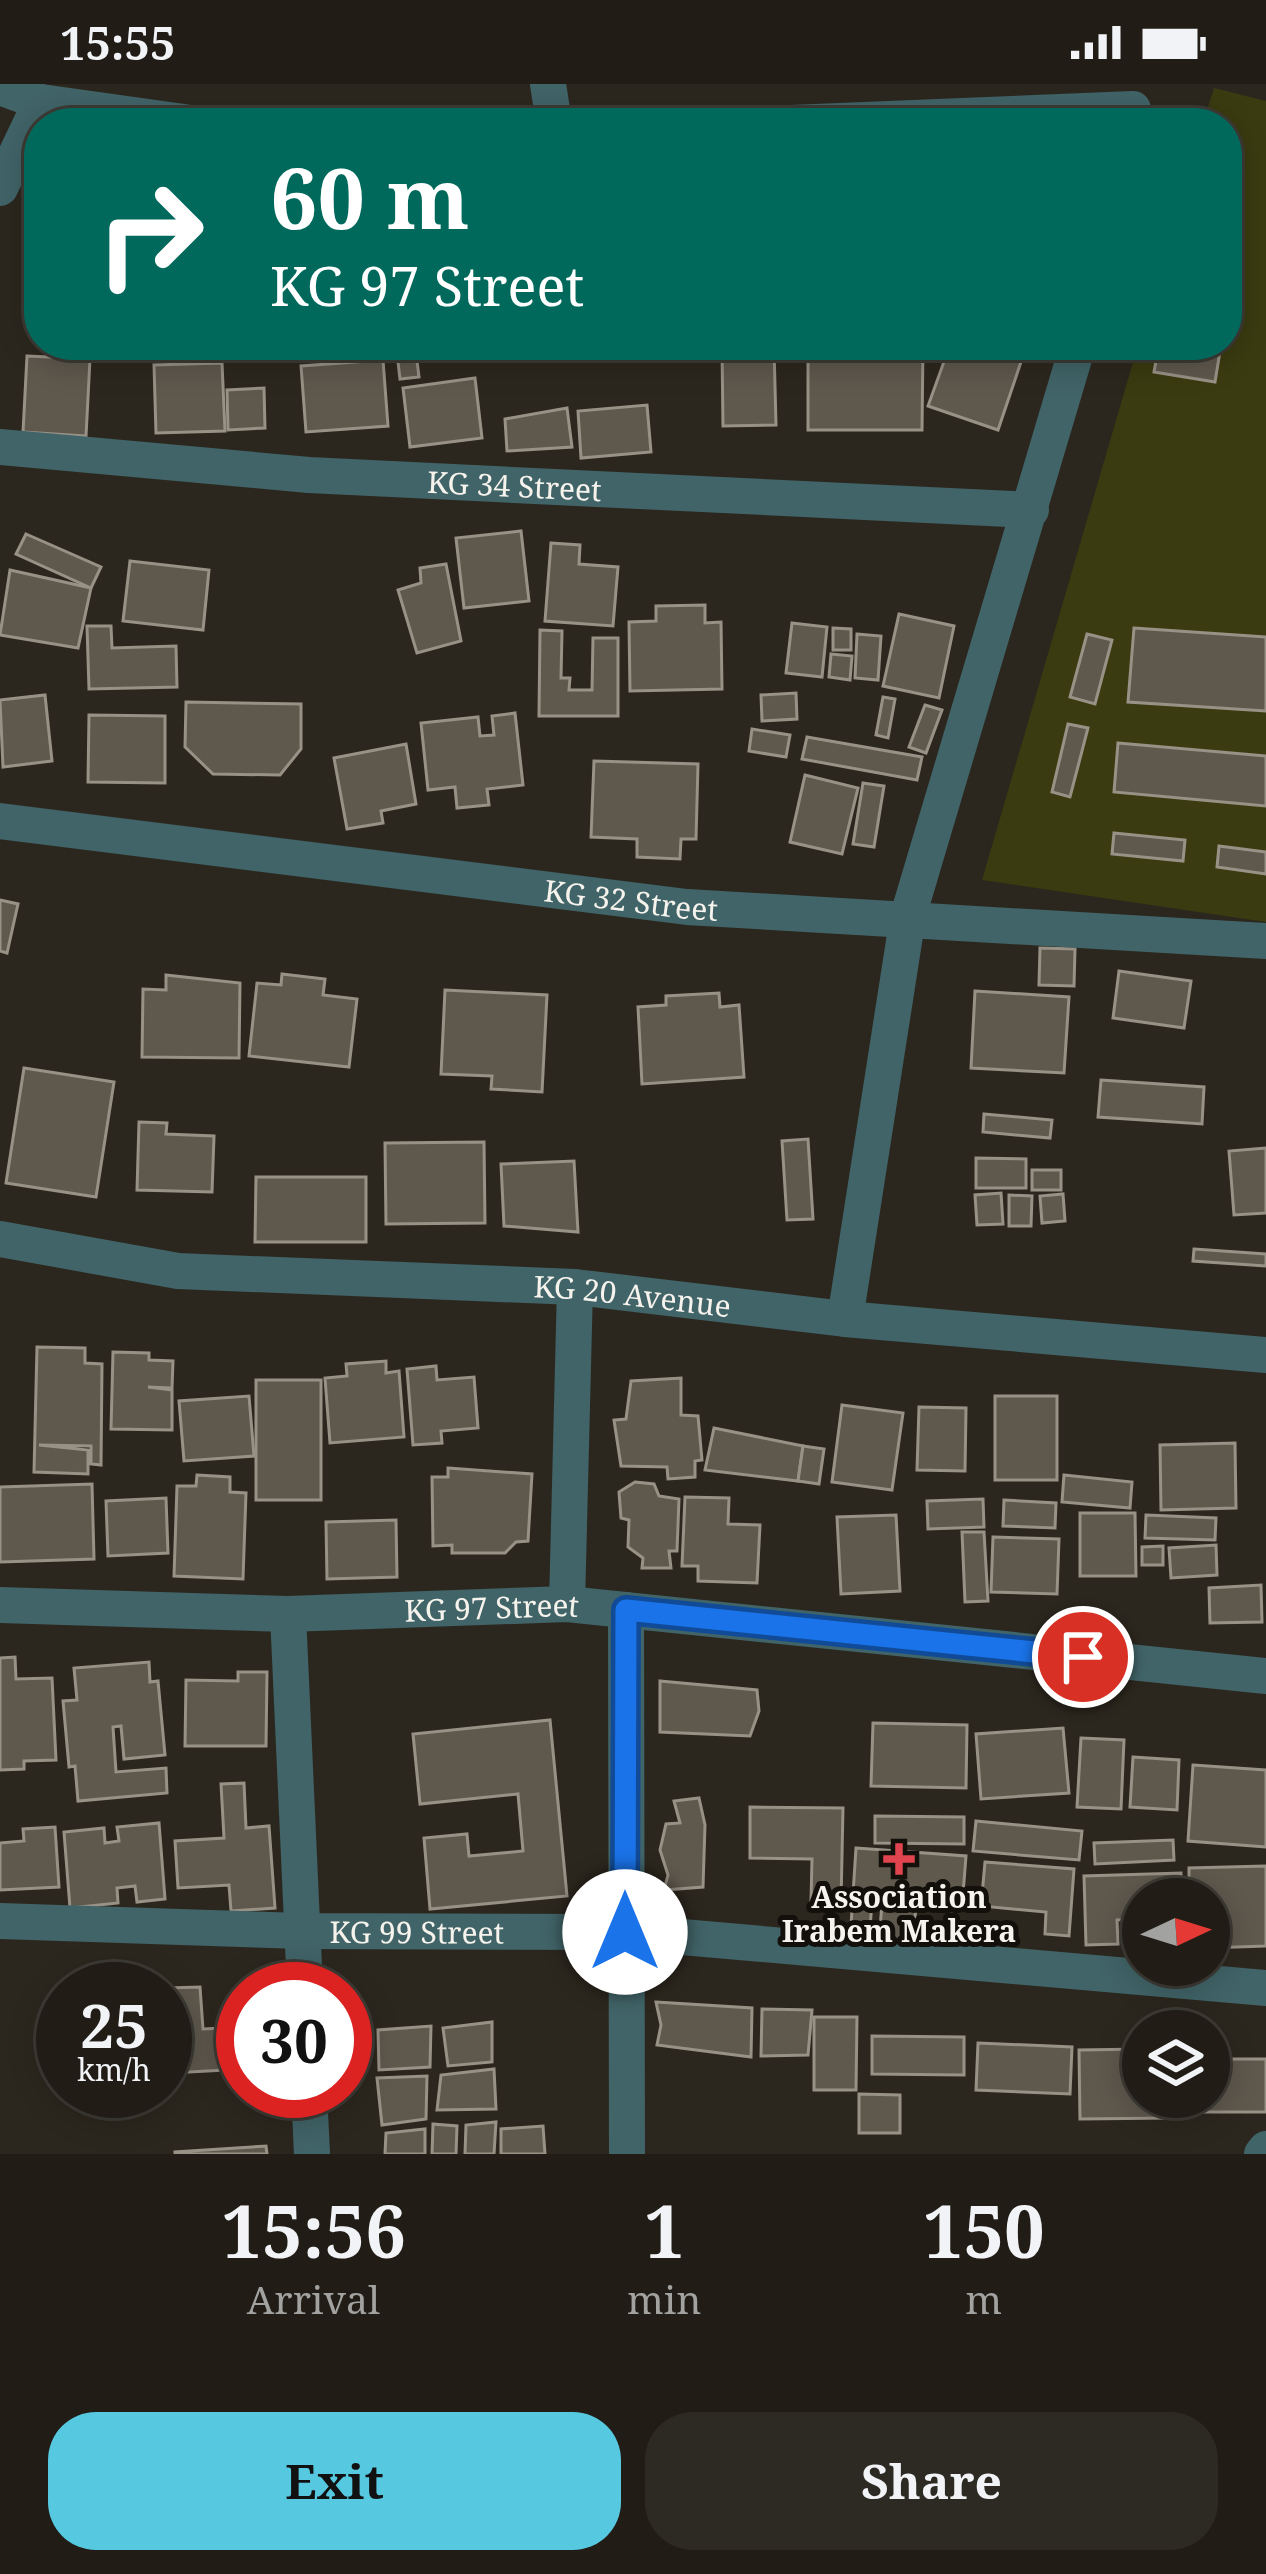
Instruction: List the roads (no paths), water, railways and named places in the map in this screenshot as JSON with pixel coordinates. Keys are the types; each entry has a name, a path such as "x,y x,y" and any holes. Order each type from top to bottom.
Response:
{"street":[{"path":"0,87 41,102 84,108"},
{"path":"38,108 41,102"},
{"path":"1077,108 1134,105"},
{"path":"0,188 24,138"},
{"path":"845,1319 908,916 1074,360"},
{"name":"KG 34 Street","path":"0,447 309,475 1031,510"},
{"name":"KG 32 Street","path":"0,821 687,907 908,916 1266,941"},
{"name":"KG 20 Avenue","path":"0,1239 178,1271 575,1287 845,1319 1266,1355"},
{"path":"567,1604 575,1287"},
{"name":"KG 97 Street","path":"0,1605 288,1613 567,1604 1266,1676"},
{"path":"626,1610 627,2154"},
{"path":"288,1613 304,1962"},
{"name":"KG 99 Street","path":"0,1921 302,1931 625,1932 1266,1988"},
{"path":"310,2118 312,2154"}],"place":[{"name":"Association Irabem Makera","path":"899,1859"}]}
